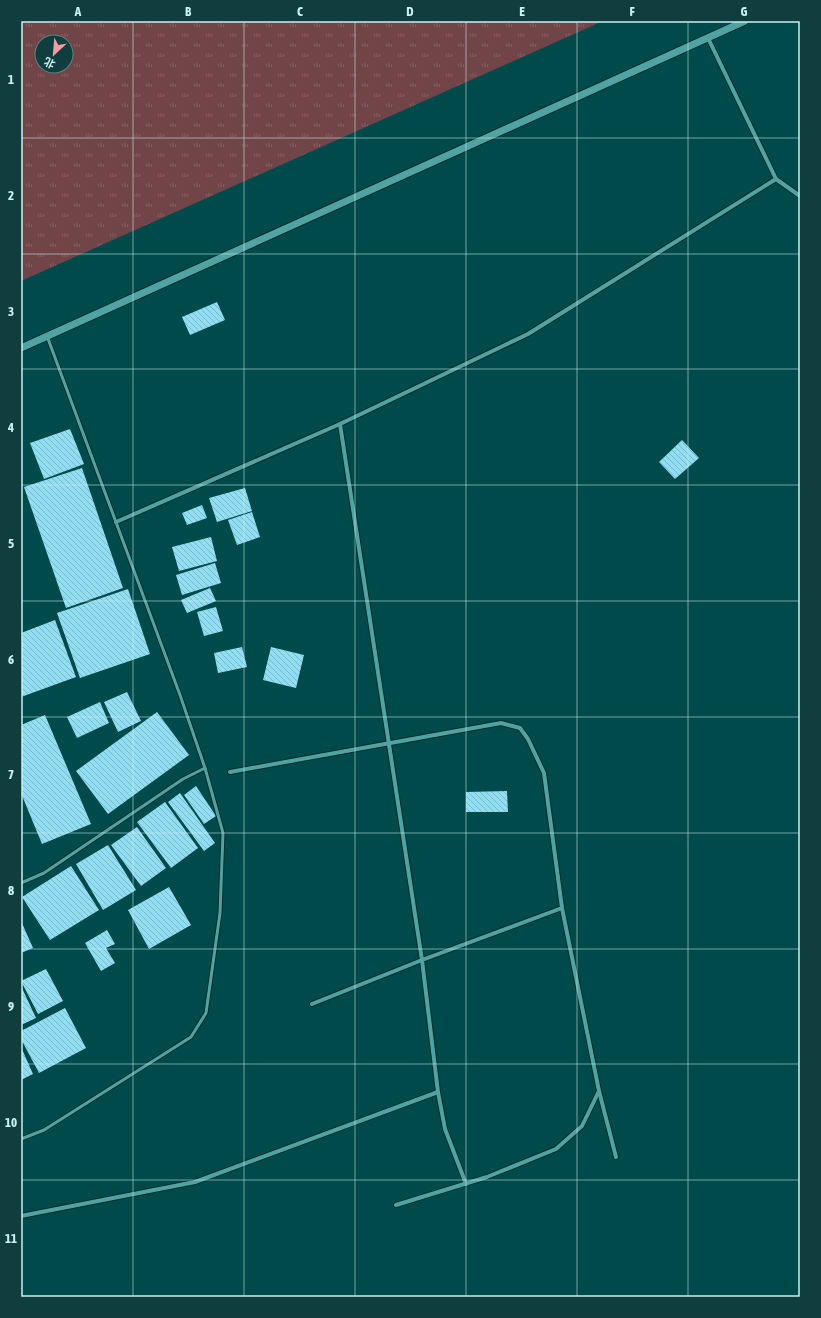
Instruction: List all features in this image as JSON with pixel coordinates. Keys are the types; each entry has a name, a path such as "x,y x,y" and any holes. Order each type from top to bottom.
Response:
{"street":[{"path":"21,348 745,21"},
{"path":"708,38 776,179 800,196"},
{"path":"116,522 340,424 528,334 776,179"},
{"path":"340,424 422,960 438,1092 445,1129 466,1184"},
{"path":"230,772 501,723 520,728 528,739 544,773 562,908 599,1091 616,1157"},
{"path":"312,1004 422,960 562,908"},
{"path":"396,1205 487,1177 556,1149 582,1126 599,1091"},
{"path":"21,1216 195,1182 438,1092"}],"lane":[{"path":"21,1139 44,1130 191,1037 206,1013 220,913 223,833 205,768 180,695 47,336"},
{"path":"21,877 22,883 44,873 182,779 205,768"}],"green space":[{"path":"21,21 603,21 21,281"}],"building":[{"path":"217,302 225,320 190,335 182,317"},
{"path":"70,429 84,464 44,479 30,443"},
{"path":"682,440 699,458 675,479 659,462"},
{"path":"82,468 123,588 66,608 24,487"},
{"path":"245,488 252,511 217,522 209,498"},
{"path":"202,505 207,518 187,525 182,513"},
{"path":"252,512 260,537 237,545 228,520"},
{"path":"211,537 217,561 179,571 172,547"},
{"path":"215,563 221,583 182,595 176,575"},
{"path":"210,588 216,601 187,613 181,600"},
{"path":"128,589 150,654 80,678 57,613"},
{"path":"216,607 223,631 204,636 197,612"},
{"path":"55,620 76,677 21,697 21,633"},
{"path":"242,647 247,667 218,673 214,653"},
{"path":"271,647 304,655 296,688 263,680"},
{"path":"127,692 141,721 118,732 104,702"},
{"path":"100,702 109,723 77,738 67,717"},
{"path":"157,712 189,755 108,814 76,771"},
{"path":"45,715 91,824 42,844 21,793 21,725"},
{"path":"196,786 216,816 204,824 184,795"},
{"path":"507,791 508,812 466,812 466,792"},
{"path":"180,793 215,843 204,851 168,802"},
{"path":"165,802 198,848 171,868 137,822"},
{"path":"137,827 166,868 141,886 111,845"},
{"path":"108,845 136,890 103,910 76,864"},
{"path":"71,866 99,910 50,940 22,897"},
{"path":"169,887 191,925 149,949 128,910"},
{"path":"21,921 33,948 21,953"},
{"path":"107,930 115,944 106,948 115,963 101,971 85,943"},
{"path":"46,969 63,1001 38,1014 21,981"},
{"path":"21,986 36,1018 21,1025"},
{"path":"65,1008 86,1048 39,1073 21,1039 21,1031"},
{"path":"21,1047 33,1074 21,1080"}]}
